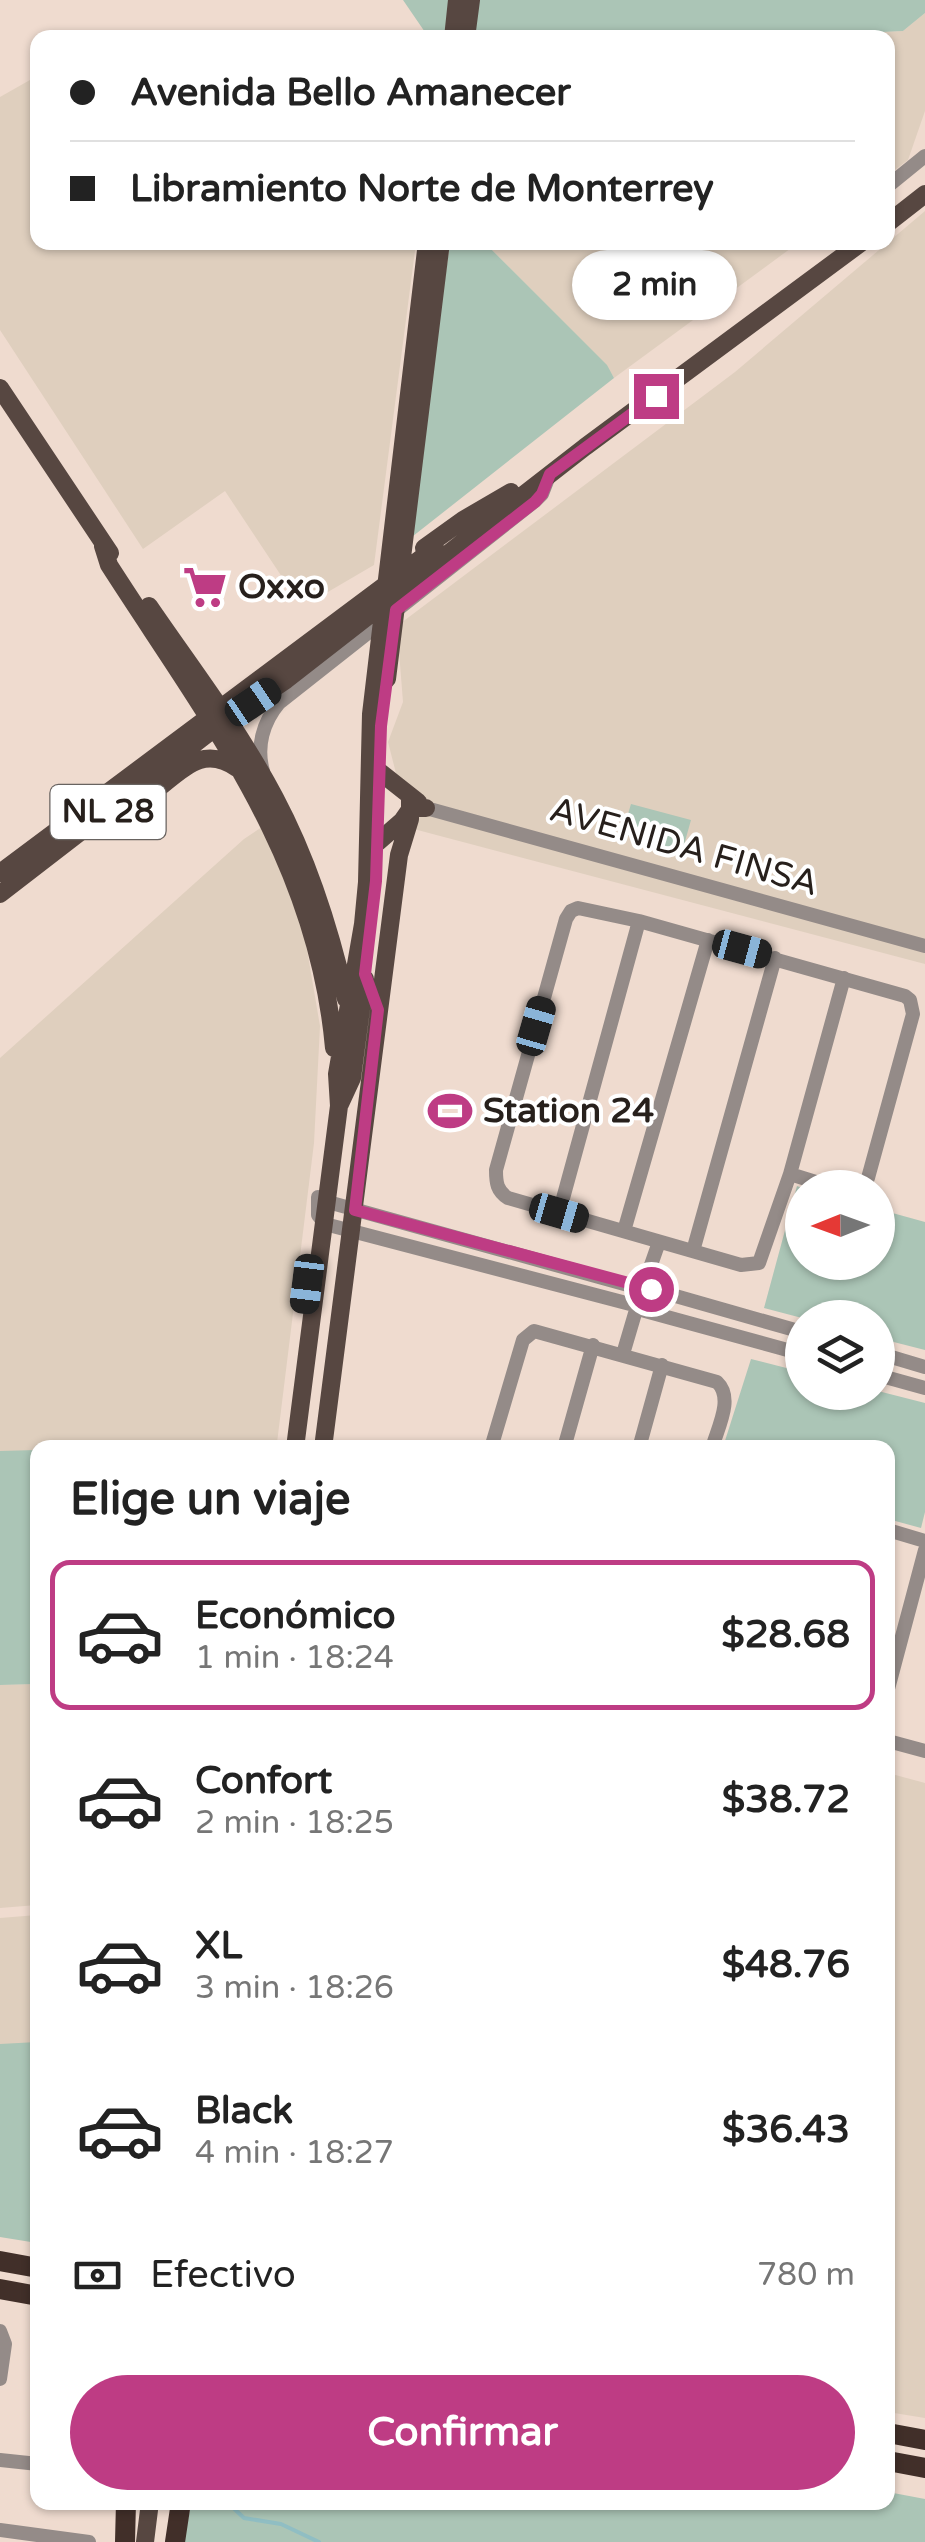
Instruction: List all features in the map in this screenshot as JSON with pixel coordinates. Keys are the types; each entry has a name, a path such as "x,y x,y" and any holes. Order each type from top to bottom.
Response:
{"highway":[{"path":"895,2434 925,2440"},
{"path":"895,2462 925,2468"},
{"path":"124,2542 126,2510"},
{"path":"176,2542 180,2510"}],"main road":[{"path":"457,0 459,30"},
{"path":"462,30 471,0"},
{"path":"895,203 925,180"},
{"path":"895,218 925,194"},
{"path":"339,1106 352,1078 365,974 378,842 390,598 426,250"},
{"path":"287,1440 337,1074 364,924 370,732 390,598 405,532 440,250"},
{"path":"390,598 512,492 838,250"},
{"path":"0,873 390,598 838,250"},
{"path":"0,388 103,546 109,565 217,718 243,764 292,869 325,972 339,1106 320,1209 296,1440"},
{"path":"405,532 410,548 425,548 512,492"},
{"path":"191,681 220,692 249,696"},
{"path":"184,745 191,681"},
{"path":"243,764 249,696"},
{"path":"184,745 208,744 266,781 310,873 331,935 356,1049"},
{"name":"NL 28","path":"0,894 184,745"},
{"path":"38,866 110,825 199,759 218,757 243,764"},
{"path":"380,772 416,804"},
{"path":"378,842 416,804"},
{"path":"324,1440 398,854 416,804"},
{"path":"365,974 378,1010"},
{"path":"300,1411 320,1440"},
{"path":"145,2542 152,2510"},
{"path":"153,2542 154,2510"}],"street":[{"path":"895,180 925,156"},
{"path":"266,781 260,751 272,710 390,598"},
{"name":"AVENIDA FINSA","path":"416,804 925,946"},
{"path":"785,1190 765,1255 759,1263 741,1266 500,1193 496,1170 571,911 578,908 640,921 910,1000 913,1014 870,1170"},
{"path":"559,1213 640,921"},
{"path":"624,1232 708,940"},
{"path":"692,1251 775,958"},
{"path":"791,1170 844,978"},
{"path":"320,1209 355,1210 785,1327"},
{"path":"320,1209 352,1230 785,1349"},
{"path":"458,1259 462,1240"},
{"path":"637,1308 629,1294 643,1287 659,1242"},
{"path":"487,1268 493,1249"},
{"path":"623,1354 637,1308 655,1298 643,1287"},
{"path":"493,1440 523,1340 530,1332 593,1345 718,1382 723,1386 726,1401 714,1440"},
{"path":"566,1440 593,1345"},
{"path":"895,1358 925,1367"},
{"path":"641,1440 662,1365"},
{"path":"895,1379 925,1388"},
{"path":"895,1532 925,1541"},
{"path":"895,1662 925,1550"},
{"path":"895,1744 925,1751"},
{"path":"0,2330 4,2344 0,2379"},
{"path":"0,2460 30,2463"},
{"path":"0,2530 89,2542"}],"shaded area":[{"path":"925,13 925,111 908,160 895,170 895,31 903,31"},
{"path":"30,80 30,250 415,250 374,565 321,596 290,589 225,491 143,549 0,330 0,97"},
{"path":"925,211 925,964 410,828 388,742 403,702 397,626 735,372 879,250 895,250 895,236"},
{"path":"492,250 788,250 614,378 606,365"},
{"path":"262,827 303,926 320,1026 314,1143 277,1440 30,1440 30,1452 0,1453 0,1058"},
{"path":"30,1684 30,1906 0,1908 0,1685"},
{"path":"895,1775 925,1783 925,2418 895,2413"},
{"path":"30,1916 30,2224 0,2209 0,1918"}],"green space":[{"path":"403,0 925,0 925,13 903,31 424,30"},
{"path":"449,250 492,250 607,365 614,378 408,540"},
{"path":"631,804 691,820 682,852 622,834"},
{"path":"895,1214 925,1222 925,1350 895,1342 895,1300 785,1300 785,1314 764,1308 785,1230 785,1280 895,1280"},
{"path":"751,1359 785,1368 785,1410 895,1410 895,1395 925,1403 925,1512 921,1528 895,1521 895,1440 725,1440"},
{"path":"30,1450 30,1684 0,1685 0,1451"},
{"path":"30,2042 30,2242 0,2237 0,2044"},
{"path":"895,2493 925,2499 925,2542 184,2542 190,2510 895,2510"}],"waterway":[{"path":"236,2510 244,2518 281,2524 319,2542"}],"place":[{"name":"Oxxo","path":"205,587"},
{"name":"Station 24","path":"450,1111"}],"route":[{"path":"651,1289 355,1210 378,1010 365,974 376,881 381,726 396,610 535,502 550,474 656,396"}]}
